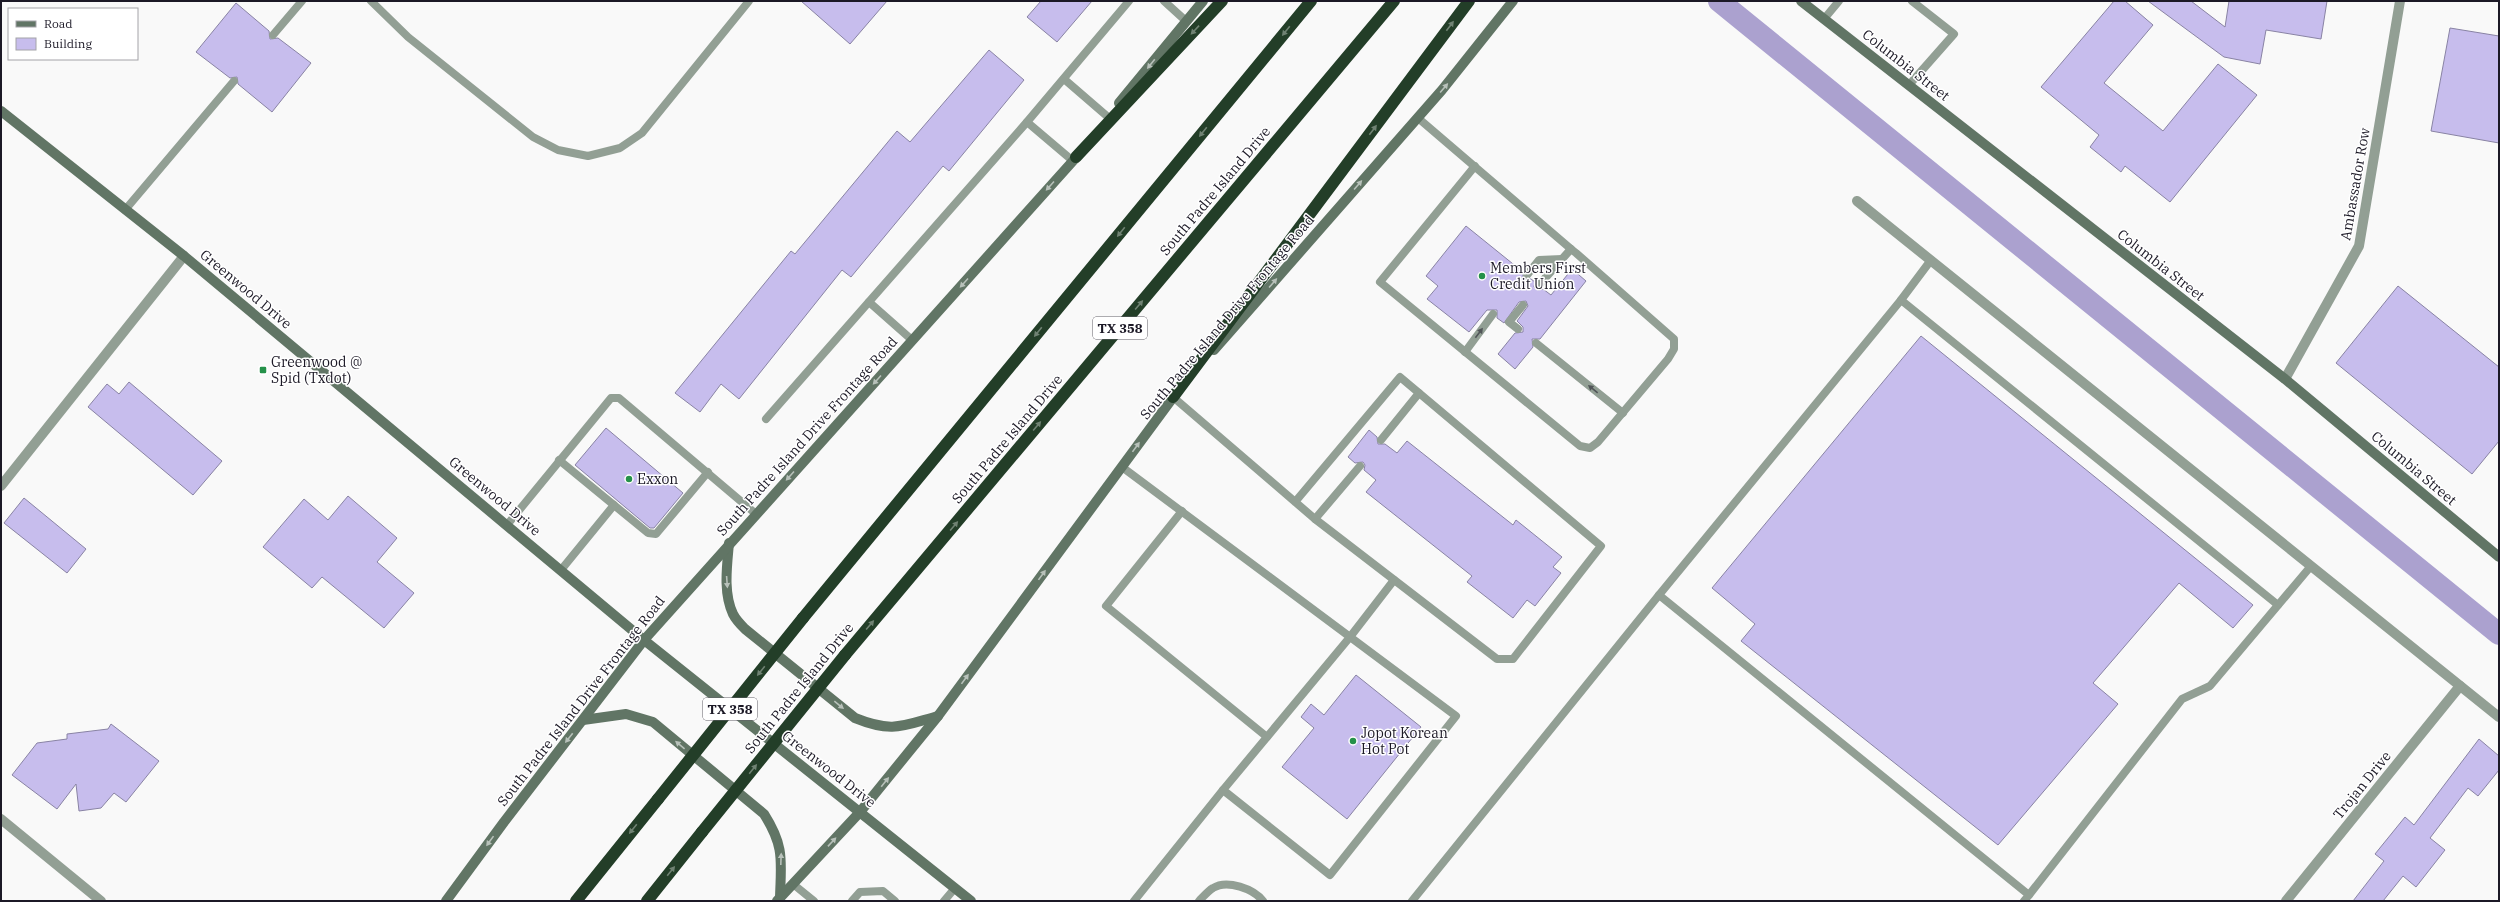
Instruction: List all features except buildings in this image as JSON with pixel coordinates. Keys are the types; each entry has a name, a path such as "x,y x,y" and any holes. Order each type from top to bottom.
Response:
{"highway":[{"path":"1075,159 1222,1"},
{"name":"TX 358","path":"576,901 803,618 1310,1"},
{"name":"South Padre Island Drive","path":"647,901 845,655 1394,1"},
{"path":"1173,397 1469,1"}],"main road":[{"name":"South Padre Island Drive Frontage Road","path":"446,901 504,822 644,640 729,543 1075,159 1203,1"},
{"name":"South Padre Island Drive Frontage Road","path":"778,900 860,812 938,716 1173,397 1418,118 1514,1"},
{"name":"Columbia Street","path":"1802,1 2284,379 2499,557"},
{"name":"Greenwood Drive","path":"1,112 184,256 644,640 971,901"},
{"path":"729,543 727,569 728,594 734,614 745,629 855,718 877,727 898,727 938,716"},
{"path":"583,720 626,714 653,722 764,814 776,832 781,850 778,900"}],"street":[{"name":"Ambassador Row","path":"2284,379 2359,246 2400,1"},
{"path":"1857,201 2499,717"},
{"path":"1,486 184,256"},
{"name":"Trojan Drive","path":"2286,901 2460,686"},
{"path":"1,819 101,901"}],"lane":[{"path":"273,34 302,1"},
{"path":"371,1 408,37 533,137 558,150 588,156 620,148 642,133 749,1"},
{"path":"766,419 1027,122 1129,1"},
{"path":"1164,1 1186,21"},
{"path":"1824,19 1839,1"},
{"path":"1909,85 1954,34 1912,1"},
{"path":"1064,79 1108,117"},
{"path":"125,210 234,81"},
{"path":"1418,118 1475,166 1674,339 1674,349 1668,359 1624,413 1590,448 1580,446 1380,282 1475,166"},
{"path":"1027,122 1075,159"},
{"path":"1539,285 1571,249"},
{"path":"1527,275 1539,260 1562,259"},
{"path":"1412,901 1659,595 1901,300 1931,260"},
{"path":"1901,300 2278,605"},
{"path":"869,302 912,340"},
{"path":"1518,330 1509,322 1522,305"},
{"path":"1465,352 1493,314"},
{"path":"1536,343 1624,413"},
{"path":"1173,397 1295,502 1315,519 1497,659 1513,658 1602,546 1400,377 1295,502"},
{"path":"1381,440 1419,393"},
{"path":"507,525 611,398 619,398 756,514"},
{"path":"559,460 648,533 656,534 708,472"},
{"path":"1315,519 1360,466"},
{"path":"1122,467 1456,716 1330,875 1223,790"},
{"path":"561,570 614,505"},
{"path":"1182,511 1106,606 1267,737"},
{"path":"1659,595 2027,898 2182,699 2210,686 2311,566"},
{"path":"1134,901 1223,790 1350,637 1394,580"},
{"path":"793,884 814,901"},
{"path":"1199,901 1214,887 1233,884 1260,896 1263,901"},
{"path":"944,901 955,888"},
{"path":"852,901 860,892 883,891 895,901"}],"waterway":[{"path":"1719,1 2499,634"}],"place":[{"name":"Members First Credit Union","path":"1482,276"},
{"name":"Greenwood @ Spid (Txdot)","path":"263,370"},
{"name":"Exxon","path":"629,479"},
{"name":"Jopot Korean Hot Pot","path":"1353,741"}]}
